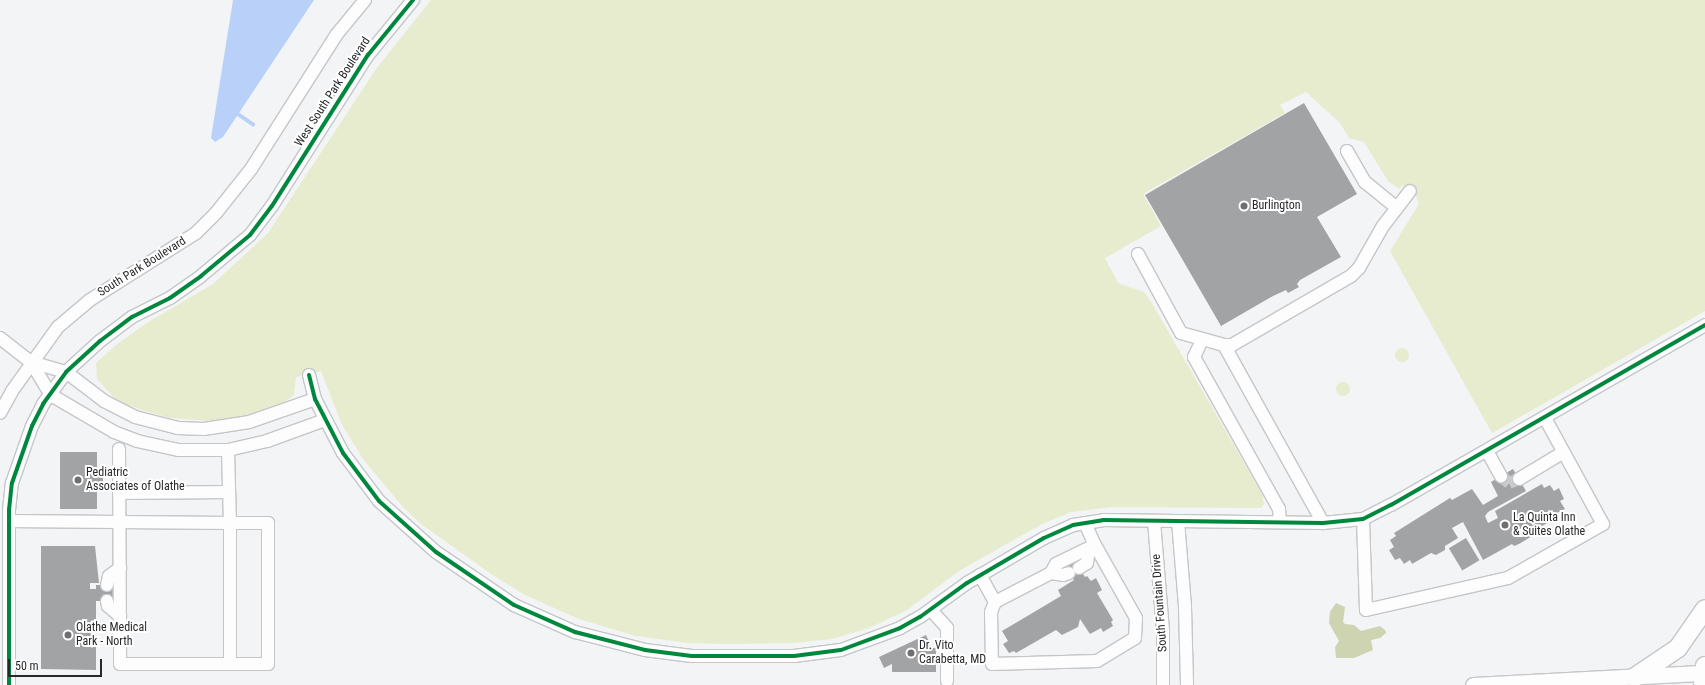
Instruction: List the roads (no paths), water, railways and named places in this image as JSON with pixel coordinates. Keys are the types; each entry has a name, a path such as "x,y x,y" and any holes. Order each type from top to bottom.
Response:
{"highway":[{"path":"1635,677 1678,648 1705,609"}],"main road":[{"path":"1473,685 1704,674"}],"street":[{"name":"South Park Boulevard","path":"0,413 31,362 58,327 90,300 196,233 235,192 337,34 364,0"},
{"name":"West South Park Boulevard","path":"66,372 100,341 132,318 170,298 222,261 250,235 289,180 368,55 413,0"},
{"path":"1347,151 1365,182 1397,208"},
{"path":"1138,254 1181,333 1202,340 1224,345 1232,345 1351,276 1359,268 1397,208 1410,191"},
{"path":"309,375 315,399 348,460 379,501 436,552 514,604 552,623 596,639 645,650 692,656 800,656 841,650 900,628 931,610 980,575 1044,538 1086,522 1178,521 1323,523 1364,519 1392,506 1705,325"},
{"path":"0,338 31,362 51,394 114,432 137,441 180,450 228,450 267,441 326,420"},
{"path":"1202,340 1194,357 1280,509 1280,522"},
{"path":"1224,345 1323,523"},
{"path":"31,362 66,372 104,401 119,409 159,424 178,428 204,429 249,422 315,399"},
{"path":"9,685 9,521 12,483 21,453 32,426 66,372"},
{"path":"1364,519 1366,610 1508,578 1603,524 1545,418"},
{"path":"9,521 119,522 230,523 268,523 268,664 120,664 120,568 119,522 119,449"},
{"path":"228,450 230,523 230,664"},
{"path":"1487,450 1501,476"},
{"path":"1519,479 1564,452"},
{"path":"119,492 229,492"},
{"name":"South Fountain Drive","path":"1154,521 1163,630 1164,685"},
{"name":"South Fountain Drive","path":"1178,521 1185,607 1187,685"},
{"path":"1086,522 1092,547 1133,610 1137,626 1135,638 1097,661 992,664 991,612 996,602 1050,573 1056,564 1092,547"},
{"path":"1050,573 1063,575 1087,563 1092,547"},
{"path":"107,584 110,576 120,568"},
{"path":"980,575 996,602"},
{"path":"107,601 108,606 120,616"},
{"path":"931,610 947,628 947,681"}],"water":[{"path":"233,0 314,0 223,137 215,142 211,138"}],"waterway":[{"path":"235,112 253,124"}],"tunnel":[{"path":"1501,476 1509,483 1519,479"}],"place":[{"name":"Burlington","path":"1244,206"},
{"name":"Pediatric Associates of Olathe","path":"78,480"},
{"name":"La Quinta Inn & Suites Olathe","path":"1505,525"},
{"name":"Olathe Medical Park - North","path":"68,635"},
{"name":"Dr. Vito Carabetta, MD","path":"911,653"}]}
